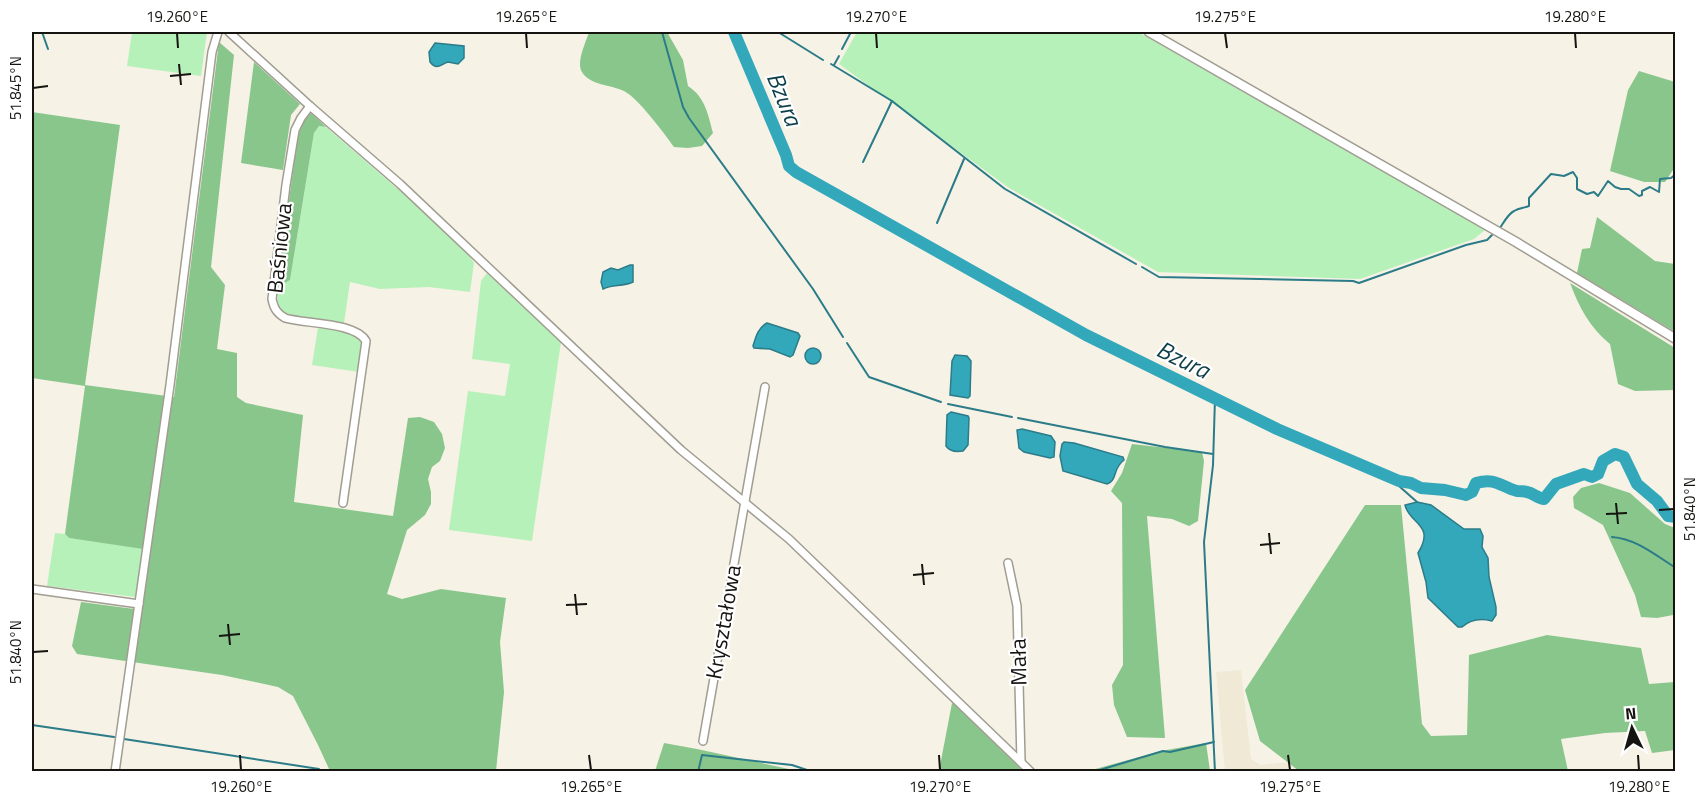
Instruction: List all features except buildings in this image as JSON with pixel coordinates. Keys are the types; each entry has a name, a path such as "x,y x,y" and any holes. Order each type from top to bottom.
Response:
{"street":[{"path":"115,771 170,385 212,52 218,32"},
{"path":"229,32 400,184 681,450 789,539 1031,771"},
{"path":"1149,32 1516,242 1676,339"},
{"name":"Baśniowa","path":"310,106 295,130 272,299 273,307 285,318 346,328 363,335 366,340 343,503"},
{"name":"Kryształowa","path":"702,741 765,387"},
{"name":"Mała","path":"1008,564 1017,606 1021,761"},
{"path":"32,589 139,604"}],"shaded area":[{"path":"1241,670 1251,759 1261,765 1290,762 1291,771 1225,771 1216,672"}],"green space":[{"path":"132,32 207,32 201,76 127,66"},
{"path":"589,32 667,32 683,60 688,86 702,101 709,119 713,133 702,146 674,147 630,95 585,76 580,63"},
{"path":"857,32 1138,32 1485,230 1474,239 1360,279 1158,272 1009,188 839,64"},
{"path":"219,42 234,55 211,267 225,285 217,349 237,353 237,397 246,403 303,415 294,502 393,516 408,418 420,417 434,422 442,434 445,448 440,461 432,467 428,479 431,504 425,515 407,530 387,594 402,599 441,589 506,598 500,642 504,692 496,771 330,771 293,696 278,687 222,675 77,654 72,646 81,602 142,610 150,550 69,538 65,534 85,386 32,378 32,112 120,125 85,385 174,397"},
{"path":"254,62 300,104 291,115 283,170 241,163"},
{"path":"1639,71 1675,82 1675,167 1665,182 1644,182 1610,171 1628,90"},
{"path":"311,113 326,127 319,126 314,133 290,280 277,287 298,135 305,119"},
{"path":"319,126 326,127 415,204 468,254 474,263 470,292 429,287 380,289 350,282 344,323 302,318 286,314 280,309 277,287 290,280 314,133"},
{"path":"1597,217 1655,261 1675,264 1675,332 1577,273 1582,249 1590,248"},
{"path":"487,273 561,342 532,541 449,530 468,391 505,396 510,364 472,359 481,281"},
{"path":"1570,283 1675,348 1675,390 1635,391 1618,384 1610,344 1586,317"},
{"path":"318,327 341,330 359,338 364,349 359,372 312,365"},
{"path":"1132,444 1202,452 1204,461 1198,521 1189,526 1172,519 1147,516 1165,738 1127,737 1114,705 1112,685 1123,665 1122,503 1111,491 1122,473"},
{"path":"1599,483 1630,493 1665,524 1675,528 1676,608 1673,615 1657,618 1641,617 1635,595 1603,525 1574,508 1573,497 1581,488"},
{"path":"1365,505 1401,505 1422,724 1431,736 1467,735 1469,655 1547,635 1641,648 1649,684 1675,682 1675,750 1652,753 1645,731 1605,733 1561,739 1568,771 1299,771 1260,741 1245,690"},
{"path":"55,533 65,534 69,538 143,548 135,597 47,586"},
{"path":"952,703 954,704 1023,771 939,771"},
{"path":"664,743 697,749 798,771 655,771"},
{"path":"1206,743 1210,771 1088,771 1161,751"}],"water":[{"path":"435,43 464,46 464,58 458,64 448,62 435,66 430,62 429,52"},
{"path":"633,265 633,282 603,289 601,282 603,272 611,268 618,270"},
{"path":"767,323 798,333 800,336 793,355 790,357 770,349 754,348 761,327"},
{"path":"813,348 821,356 813,364 805,356"},
{"path":"955,355 967,356 971,361 970,396 968,398 950,395 952,361"},
{"path":"951,412 969,418 968,445 963,451 952,450 946,446 947,415"},
{"path":"1022,429 1051,436 1055,442 1054,457 1024,452 1019,448 1017,430"},
{"path":"1064,442 1123,457 1124,460 1120,463 1113,480 1107,484 1063,471 1060,456"},
{"path":"1417,502 1431,505 1464,529 1480,529 1483,536 1482,547 1488,558 1489,577 1496,607 1496,615 1492,621 1476,620 1458,627 1428,598 1418,553 1423,543 1423,530 1407,511 1405,505"}],"waterway":[{"path":"42,32 48,49"},
{"path":"662,32 683,107 689,118 813,289 843,337"},
{"name":"Bzura","path":"734,32 789,166 1086,335 1277,429 1399,481 1421,488 1466,495 1472,492 1476,483 1489,481 1544,499 1556,484 1584,474 1592,477 1598,474 1603,461 1615,454 1624,457 1637,484 1657,501 1668,516 1676,517"},
{"path":"778,32 823,60"},
{"path":"842,49 851,32"},
{"path":"834,65 839,56"},
{"path":"831,64 892,101 1005,189 1136,264"},
{"path":"863,162 892,101"},
{"path":"937,223 964,159"},
{"path":"1500,228 1512,212 1529,206 1529,198 1551,174 1564,176 1573,172 1577,178 1577,189 1587,194 1594,192 1598,196 1608,181 1615,187 1629,189 1639,196 1642,195 1642,191 1650,187 1659,192 1660,179 1671,178 1676,174"},
{"path":"1142,267 1159,277 1353,281 1359,283 1466,245 1487,240 1492,235"},
{"path":"847,343 869,377 941,402"},
{"path":"1215,398 1213,465 1204,542 1215,772"},
{"path":"948,404 1012,417"},
{"path":"1018,418 1165,447 1213,454"},
{"path":"1399,481 1399,486 1417,502"},
{"path":"1612,537 1638,544 1676,568"},
{"path":"32,725 114,737"},
{"path":"124,739 319,769 320,772"},
{"path":"1093,772 1163,751 1170,752 1214,742"},
{"path":"698,772 702,755 792,765 813,772"},
{"path":"963,772 968,770 977,772"}]}
